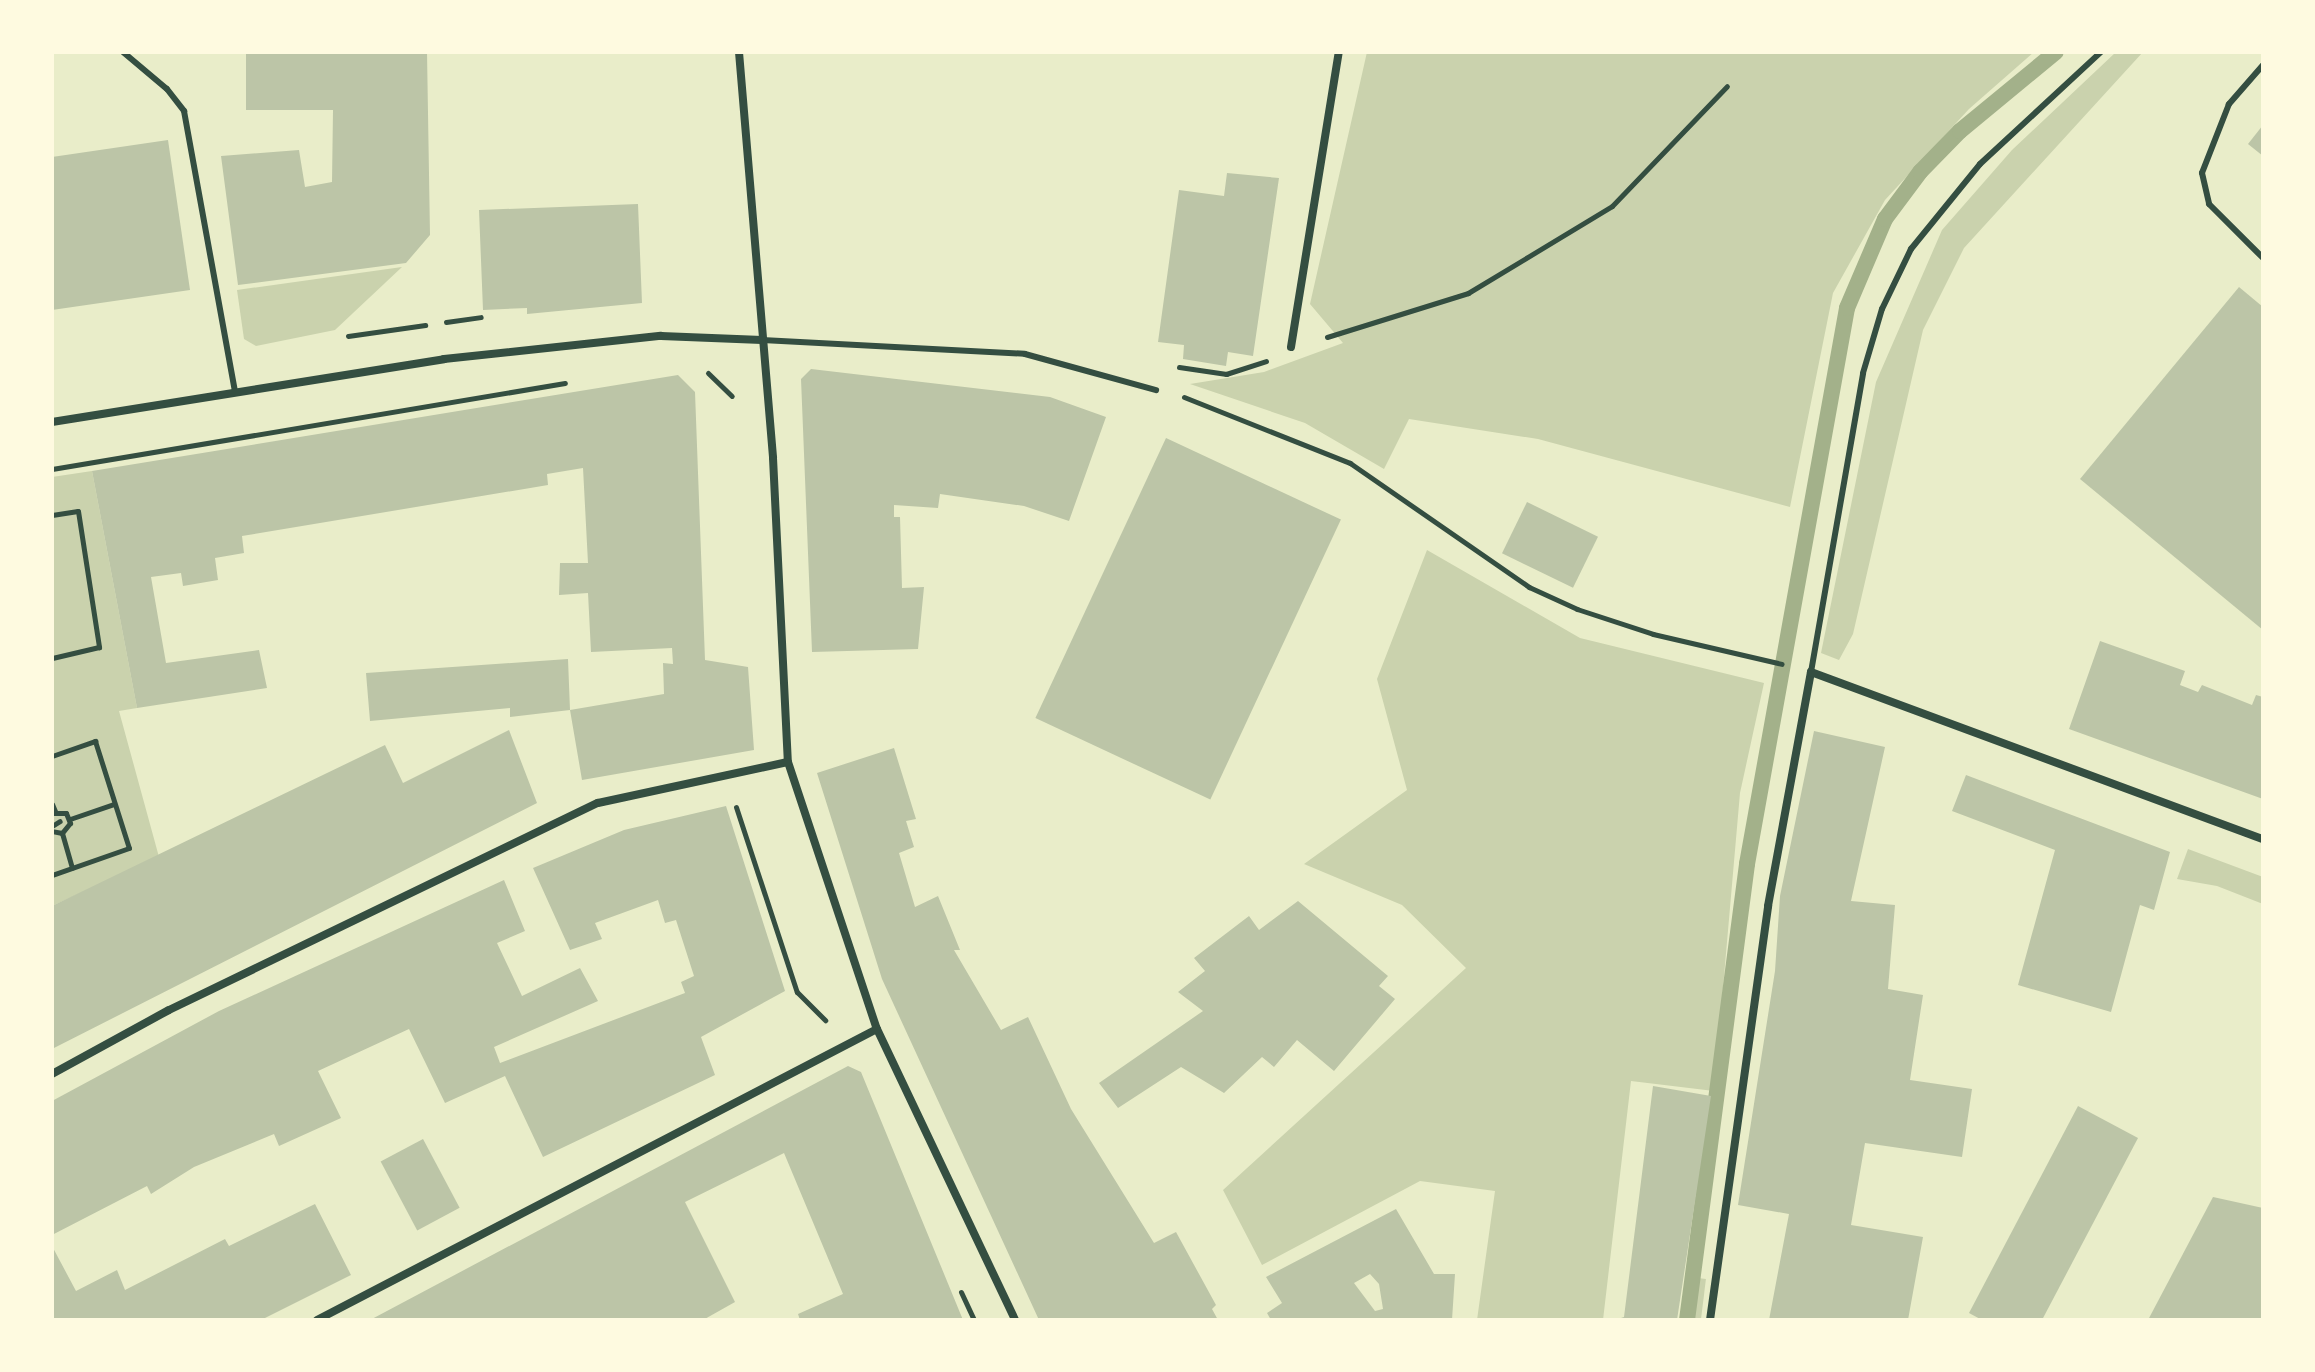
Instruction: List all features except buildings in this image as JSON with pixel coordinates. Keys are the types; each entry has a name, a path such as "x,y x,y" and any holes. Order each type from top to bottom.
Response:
{"street":[{"path":"739,52 773,458 788,762 877,1029 1015,1320"},
{"path":"1291,347 1339,52"},
{"path":"52,422 444,359 661,336 762,340"},
{"path":"1710,1320 1768,906 1811,672 2263,839"},
{"path":"52,1074 169,1010 598,803 788,762"},
{"path":"317,1320 877,1029"}],"lane":[{"path":"123,52 167,89 184,111 235,391"},
{"path":"1811,672 1863,373 1882,309 1911,249 1980,164 2101,52"},
{"path":"2263,65 2229,104 2202,173 2209,204 2263,258"},
{"path":"762,340 1025,354 1156,390"}],"path":[{"path":"1328,336 1468,293 1612,206 1727,86"},
{"path":"348,336 481,317"},
{"path":"1131,381 1154,364 1226,374 1254,368 1291,347"},
{"path":"701,370 729,389 735,402"},
{"path":"52,469 571,382"},
{"path":"1181,396 1350,463 1541,593 1653,634 1767,660"},
{"path":"52,515 78,511 99,647 52,658"},
{"path":"52,756 95,741 129,848 52,875"},
{"path":"52,804 53,812 70,819 115,804"},
{"path":"62,833 70,819"},
{"path":"60,821 52,825 62,833 72,868"}],"green space":[{"path":"1367,52 2034,52 1969,109 1885,200 1833,293 1790,507 1538,439 1409,419 1384,469 1305,423 1190,384 1264,372 1343,343 1310,304"},
{"path":"2116,52 2143,52 1964,248 1923,330 1853,634 1839,660 1821,653 1876,382 1942,230 2012,150"},
{"path":"402,267 335,330 256,346 244,339 237,290"},
{"path":"92,471 137,708 119,711 159,857 52,906 52,477"},
{"path":"1427,550 1580,638 1764,683 1740,793 1714,1091 1631,1081 1603,1320 1477,1320 1495,1191 1420,1181 1262,1265 1223,1190 1466,968 1402,905 1304,864 1407,790 1377,679"},
{"path":"2188,849 2263,877 2263,904 2217,886 2177,879"},
{"path":"1698,1278 1706,1279 1701,1320 1693,1320"}],"waterway":[{"path":"1687,1320 1747,864 1847,308 1885,219 1920,172 1960,131 2056,52"}]}
